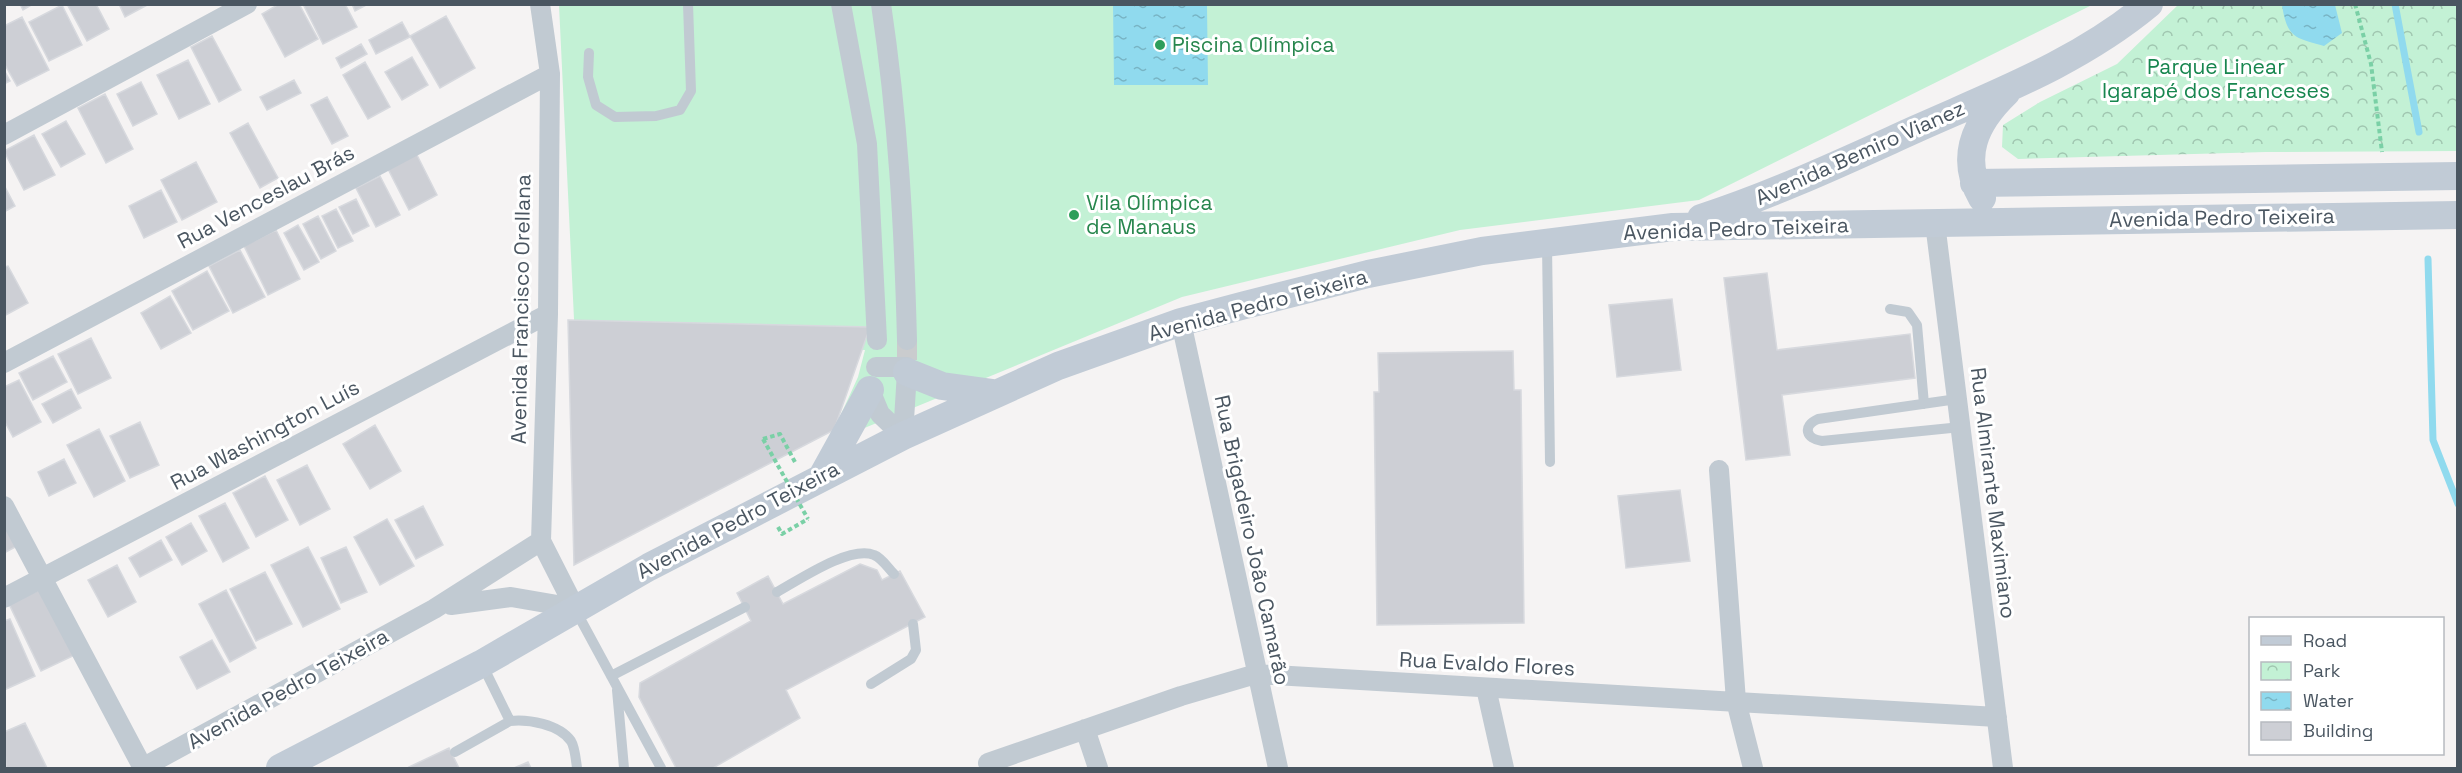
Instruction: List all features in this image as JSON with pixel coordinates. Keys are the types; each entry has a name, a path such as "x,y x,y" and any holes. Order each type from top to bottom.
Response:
{"street":[{"path":"4,135 247,4"},
{"name":"Avenida Francisco Orellana","path":"540,4 550,74 548,314 541,541 575,608"},
{"path":"841,4 867,144 877,340"},
{"path":"881,4 899,136 904,204 907,340"},
{"name":"Avenida Bemiro Vianez","path":"1672,227 1738,206 1796,183 2052,68 2115,33 2150,4"},
{"name":"Rua Venceslau Brás","path":"4,363 550,74"},
{"name":"Avenida Bemiro Vianez","path":"1974,183 1972,153 1979,126 1987,113 2011,87"},
{"path":"867,144 899,136"},
{"name":"Avenida Pedro Teixeira","path":"1974,183 2457,176"},
{"path":"1974,183 1982,199 2004,221"},
{"name":"Avenida Pedro Teixeira","path":"280,768 482,664 575,608 814,479 993,393 1181,322 1368,274 1482,251 1672,227 2457,215"},
{"name":"Rua Almirante Maximiano","path":"1935,223 2003,768"},
{"name":"Rua Washington Luís","path":"4,598 548,314"},
{"name":"Rua Brigadeiro João Camarão","path":"1181,322 1278,768"},
{"path":"814,479 873,379 907,370 942,386 993,393"},
{"path":"903,435 907,370"},
{"path":"873,379 880,414 903,435"},
{"path":"1719,470 1736,701 1753,768"},
{"path":"4,506 143,768"},
{"name":"Avenida Pedro Teixeira","path":"143,768 434,609 541,541"},
{"name":"Avenida Pedro Teixeira","path":"434,609 468,601 511,597 575,608"},
{"name":"Rua Evaldo Flores","path":"988,763 1180,696 1256,674 1996,717"},
{"path":"1486,688 1504,768"},
{"path":"1085,729 1098,768"}],"lane":[{"path":"589,53 588,77 596,105 615,117 656,116 680,110 691,92 687,4"},
{"path":"1547,242 1550,462"},
{"path":"1890,309 1908,312 1917,325 1924,404"},
{"path":"1957,399 1818,419 1811,422 1808,435 1813,440 1822,441 1961,427"},
{"path":"777,592 849,554 863,552 876,555 894,574"},
{"path":"611,676 745,607"},
{"path":"575,608 661,768"},
{"path":"871,684 912,659 916,650 913,624"},
{"path":"482,664 510,721"},
{"path":"616,687 624,768"},
{"path":"455,752 510,721 528,719 557,730 571,741 577,768"}],"path":[{"path":"2355,4 2371,64 2382,152"},
{"path":"782,534 808,519 763,439 780,434 814,479"}],"green space":[{"name":"Vila Olímpica de Manaus","path":"559,5 2092,5 1699,200 1460,230 1182,297 828,443 858,377 865,350 575,340"},
{"name":"Parque Linear Igarapé dos Franceses","path":"2178,5 2457,5 2457,151 2266,152 2018,159 2002,147 2003,125 2040,102 2117,64"}],"water":[{"name":"Piscina Olímpica","path":"1113,5 1207,5 1208,85 1114,85"},
{"path":"2282,5 2335,5 2342,33 2324,46 2305,41 2294,35 2286,24"}],"building":[{"path":"20,4 33,4 23,10"},
{"path":"67,4 96,4 109,29 87,41"},
{"path":"119,4 149,4 125,17"},
{"path":"279,4 299,4 318,39 285,57 262,14"},
{"path":"303,4 345,4 357,27 323,44"},
{"path":"352,4 368,4 355,11"},
{"path":"62,5 82,45 49,61 29,22"},
{"path":"446,16 475,68 440,88 410,36"},
{"path":"22,17 49,70 17,86 4,63 4,26"},
{"path":"402,22 410,37 376,54 369,40"},
{"path":"212,36 241,90 219,102 191,47"},
{"path":"361,44 367,54 341,68 336,58"},
{"path":"412,57 428,85 402,100 385,72"},
{"path":"188,60 210,104 179,119 157,75"},
{"path":"365,62 390,107 368,119 343,75"},
{"path":"4,70 10,81 4,84"},
{"path":"294,80 301,93 267,110 260,97"},
{"path":"141,82 157,114 133,126 117,94"},
{"path":"105,94 133,149 106,163 78,108"},
{"path":"327,97 348,136 332,144 311,105"},
{"path":"66,121 85,154 61,167 42,134"},
{"path":"248,123 278,178 260,188 230,133"},
{"path":"34,135 55,175 24,190 4,151"},
{"path":"416,153 437,195 409,210 387,167"},
{"path":"196,162 217,202 182,220 161,180"},
{"path":"380,176 400,215 376,227 356,188"},
{"path":"4,185 15,206 4,212"},
{"path":"161,190 177,222 144,238 129,206"},
{"path":"356,199 369,226 353,234 339,207"},
{"path":"336,209 353,241 338,248 322,216"},
{"path":"318,216 336,251 321,259 303,224"},
{"path":"298,225 319,262 304,270 284,233"},
{"path":"276,230 300,279 268,295 244,246"},
{"path":"240,250 265,297 233,313 209,266"},
{"path":"8,266 28,303 4,316 4,267"},
{"path":"207,271 229,311 193,330 172,291"},
{"path":"1767,273 1777,350 1910,334 1915,378 1782,395 1790,455 1746,460 1724,278"},
{"path":"170,296 191,333 161,349 141,313"},
{"path":"1672,299 1681,370 1617,377 1609,305"},
{"path":"568,320 870,327 834,430 574,565"},
{"path":"91,338 111,378 78,394 58,354"},
{"path":"1513,351 1514,390 1521,390 1524,623 1377,625 1374,392 1379,392 1378,353"},
{"path":"53,356 67,382 33,400 19,373"},
{"path":"19,380 41,422 13,437 4,420 4,387"},
{"path":"71,389 81,408 53,423 42,404"},
{"path":"140,422 159,465 130,478 110,436"},
{"path":"375,425 401,471 370,489 343,444"},
{"path":"99,429 125,481 94,497 67,445"},
{"path":"64,459 76,483 49,496 38,472"},
{"path":"307,465 330,509 300,525 277,480"},
{"path":"265,476 288,520 256,537 233,493"},
{"path":"1680,490 1690,561 1626,568 1618,496"},
{"path":"225,503 249,548 223,562 199,516"},
{"path":"423,506 443,545 416,559 395,520"},
{"path":"4,514 21,544 4,553"},
{"path":"387,519 414,566 380,585 354,537"},
{"path":"191,523 207,551 182,565 166,537"},
{"path":"161,540 172,560 140,577 129,558"},
{"path":"308,547 340,609 303,627 271,565"},
{"path":"346,547 367,592 341,603 321,558"},
{"path":"860,564 877,570 882,580 900,571 925,617 786,690 800,718 713,768 676,768 639,697 640,683 751,621 737,593 768,576 783,604"},
{"path":"117,565 136,602 108,617 88,580"},
{"path":"265,572 292,624 256,641 230,589"},
{"path":"43,588 75,655 41,671 9,604"},
{"path":"226,590 256,648 230,662 199,604"},
{"path":"10,619 35,676 4,690 4,621"},
{"path":"212,640 230,672 197,689 180,657"},
{"path":"25,723 47,768 6,768 4,732"},
{"path":"449,748 459,768 409,767"},
{"path":"528,762 531,768 514,768"}],"waterway":[{"path":"2395,4 2419,132"},
{"path":"2428,259 2433,440 2458,504"}],"tunnel":[{"path":"907,340 907,372"}],"place":[{"name":"Piscina Olímpica","path":"1160,45"},
{"name":"Vila Olímpica de Manaus","path":"1074,215"}]}
